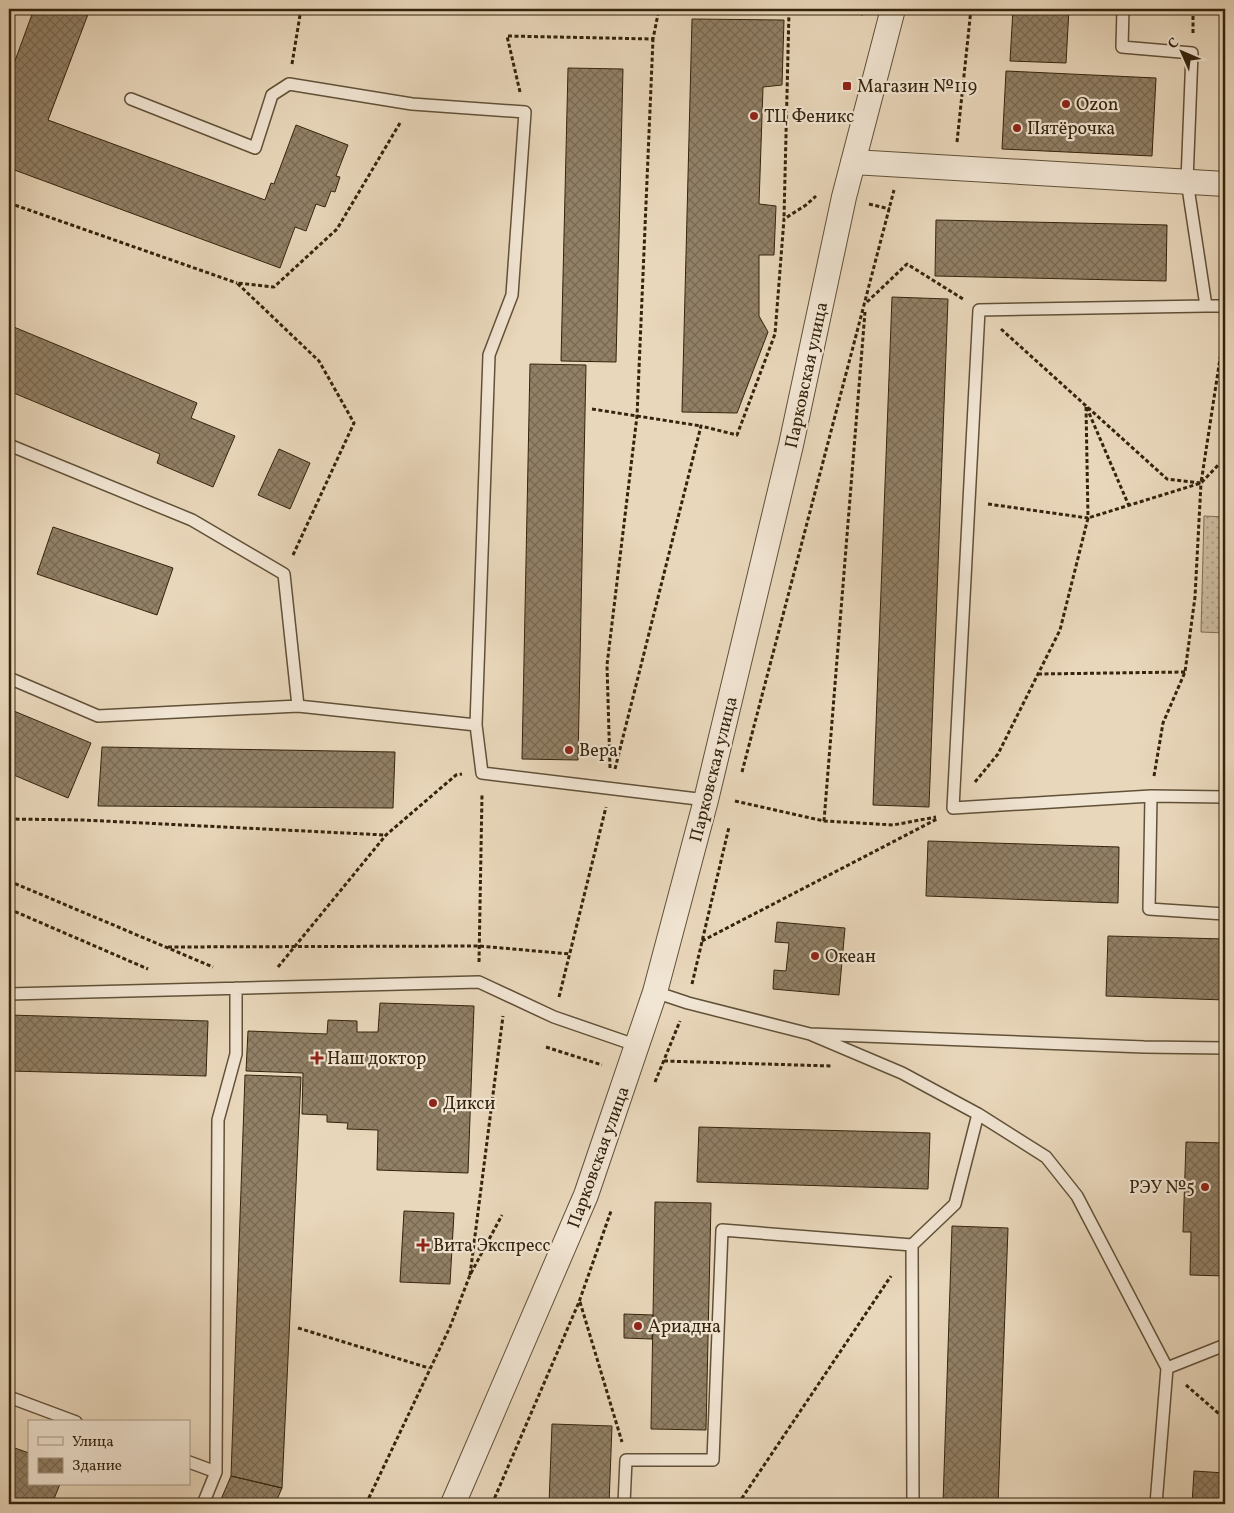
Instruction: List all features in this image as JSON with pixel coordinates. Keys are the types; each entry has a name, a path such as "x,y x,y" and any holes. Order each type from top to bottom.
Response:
{"street":[{"name":"Парковская улица","path":"454,1504 586,1195 655,992 706,800 791,445 853,162 893,9"},
{"path":"853,162 1225,184"}],"lane":[{"path":"1123,9 1122,47 1192,53 1186,181 1206,306"},
{"path":"131,99 255,148 272,96 288,84 412,104 525,112 512,296 489,354 476,725 482,773 706,800"},
{"path":"1225,306 979,310 953,808 1151,796 1225,797"},
{"path":"9,445 192,520 284,574 298,706"},
{"path":"9,678 98,716 298,706 476,725"},
{"path":"1151,796 1149,909 1225,914"},
{"path":"9,994 479,982 554,1017 638,1046"},
{"path":"203,1504 216,1472 218,1120 236,1054 236,988"},
{"path":"655,992 688,1003 810,1034 902,1073 978,1114 1046,1157 1077,1196 1167,1368 1156,1504"},
{"path":"810,1034 1144,1047 1225,1048"},
{"path":"914,1504 912,1245 955,1204 978,1114"},
{"path":"624,1504 626,1460 713,1460 722,1230 912,1245"},
{"path":"1167,1368 1225,1346"},
{"path":"9,1397 71,1420"},
{"path":"190,1462 216,1472"}],"path":[{"path":"288,84 301,9"},
{"path":"592,409 637,416 701,426 737,435 775,334 784,218 790,11 659,9 653,39 637,416 607,665 611,789"},
{"path":"859,9 864,16"},
{"path":"955,168 970,9"},
{"path":"525,112 507,36 653,39"},
{"path":"9,203 237,283 274,287 337,229 412,104"},
{"path":"784,218 806,206 822,189"},
{"path":"824,820 866,303 907,264 979,310 1167,479 1200,483"},
{"path":"237,283 319,361 354,423 284,574"},
{"path":"1151,796 1163,723 1185,672 1195,597 1200,483 1225,323"},
{"path":"1086,406 1129,506"},
{"path":"1086,406 1088,518"},
{"path":"554,1017 701,426"},
{"path":"969,502 1088,518 1200,483 1225,458"},
{"path":"1038,674 1185,672"},
{"path":"262,987 386,835 456,775 482,773 479,982"},
{"path":"702,941 942,816"},
{"path":"9,819 84,820 386,835"},
{"path":"9,881 218,969"},
{"path":"9,909 150,970"},
{"path":"165,947 479,946 570,954"},
{"path":"470,1276 504,1014"},
{"path":"664,1061 841,1066"},
{"path":"366,1504 428,1368 450,1326 470,1276 502,1215"},
{"path":"738,1504 912,1245"},
{"path":"580,1302 620,1428 626,1460"},
{"path":"298,1328 428,1368"},
{"path":"1167,1368 1225,1419"}],"shaded area":[{"path":"1204,516 1225,517 1225,633 1201,632"}],"building":[{"path":"34,9 90,9 48,120 265,200 271,183 274,184 296,125 348,145 336,176 340,177 335,192 331,191 325,207 316,204 306,231 295,227 280,268 9,168 9,77"},
{"path":"1013,9 1069,9 1066,63 1010,61"},
{"path":"692,19 784,20 782,85 763,87 759,204 776,206 774,255 759,255 759,316 768,332 737,413 682,412"},
{"path":"568,68 623,69 616,362 561,361"},
{"path":"1006,71 1156,78 1152,156 1002,149"},
{"path":"936,220 1167,225 1166,281 935,276"},
{"path":"892,297 948,299 929,807 873,805"},
{"path":"9,325 197,403 191,418 235,436 213,487 157,463 160,454 9,391"},
{"path":"530,364 586,365 578,760 522,759"},
{"path":"279,449 310,463 290,509 258,495"},
{"path":"53,527 173,568 157,615 37,574"},
{"path":"9,709 91,743 68,798 9,773"},
{"path":"102,747 395,752 393,808 98,806"},
{"path":"928,841 1119,847 1118,903 926,896"},
{"name":"Океан","path":"777,922 845,928 839,995 773,989 774,970 786,971 789,943 775,942"},
{"path":"1108,936 1225,939 1225,1000 1106,996"},
{"path":"380,1003 474,1006 468,1173 377,1170 378,1130 347,1129 348,1123 327,1122 327,1115 302,1114 303,1073 246,1071 248,1031 327,1034 328,1020 357,1021 357,1032 378,1032"},
{"path":"9,1015 208,1021 206,1076 9,1071"},
{"path":"245,1075 301,1077 282,1488 231,1476"},
{"path":"699,1127 930,1133 928,1189 697,1182"},
{"name":"РЭУ №5","path":"1186,1142 1225,1143 1225,1276 1190,1275 1191,1232 1183,1232"},
{"path":"655,1202 711,1203 706,1430 651,1429"},
{"path":"404,1211 454,1213 450,1284 400,1282"},
{"path":"952,1226 1008,1228 998,1504 943,1504"},
{"name":"Ариадна","path":"624,1314 653,1315 652,1339 624,1338"},
{"path":"552,1424 612,1426 609,1504 549,1504"},
{"path":"9,1446 28,1453 28,1486 59,1486 52,1504 21,1504 9,1500"},
{"path":"1194,1471 1225,1473 1225,1504 1192,1504"},
{"path":"231,1476 282,1488 275,1504 219,1504"}],"place":[{"name":"Магазин №119","path":"847,86"},
{"name":"Ozon","path":"1066,104"},
{"name":"ТЦ Феникс","path":"754,116"},
{"name":"Пятёрочка","path":"1017,128"},
{"name":"Вера","path":"569,750"},
{"name":"Океан","path":"815,956"},
{"name":"Наш доктор","path":"317,1058"},
{"name":"Дикси","path":"433,1103"},
{"name":"РЭУ №5","path":"1205,1187"},
{"name":"Вита Экспресс","path":"423,1245"},
{"name":"Ариадна","path":"638,1326"}]}
